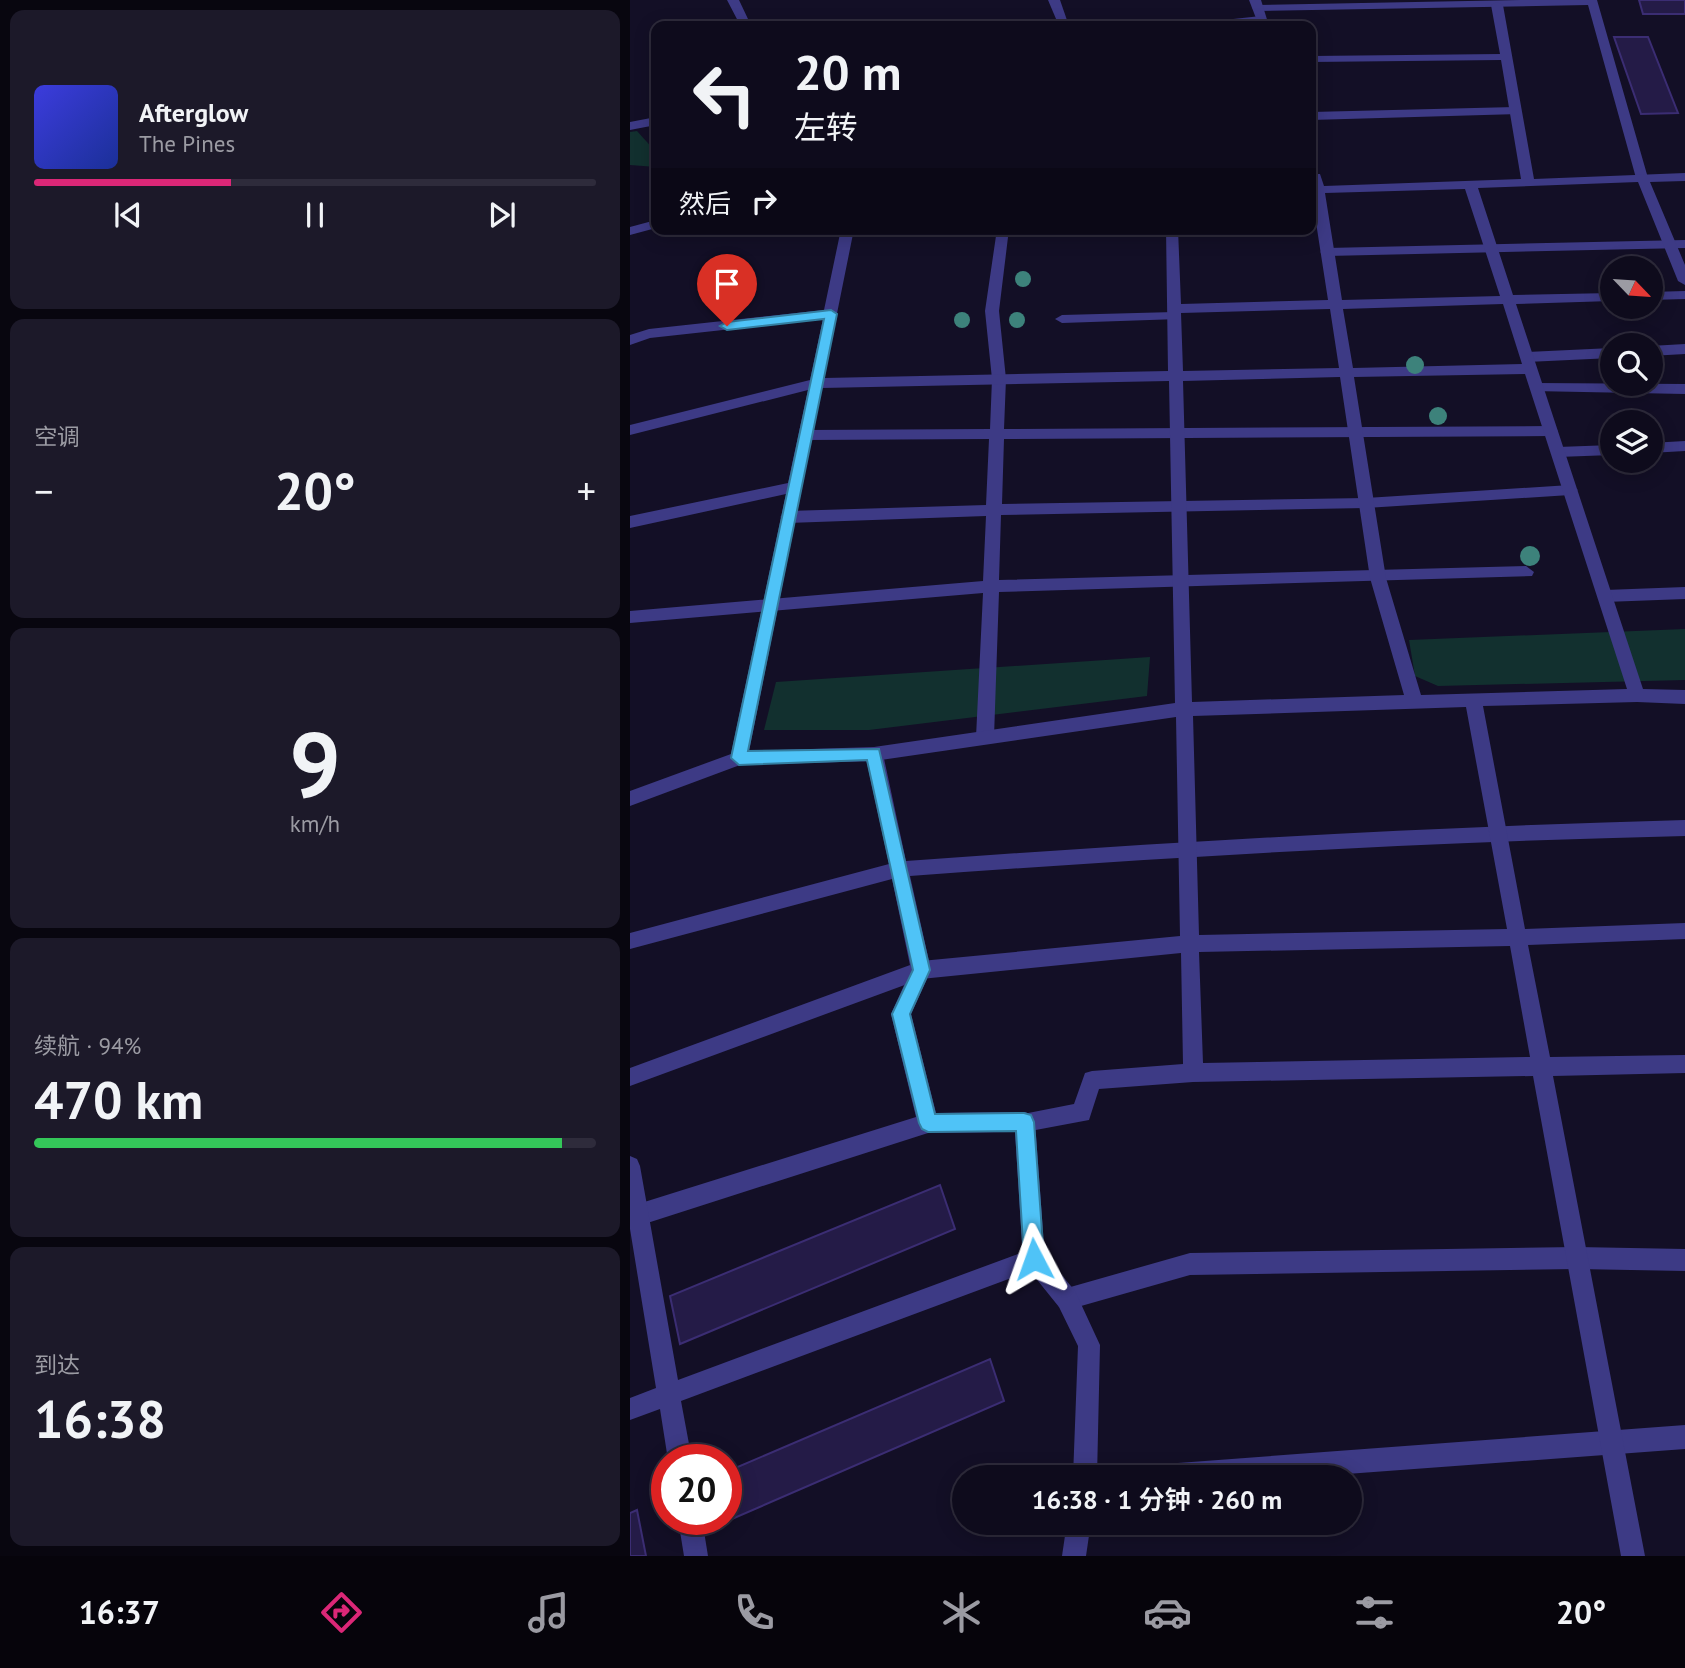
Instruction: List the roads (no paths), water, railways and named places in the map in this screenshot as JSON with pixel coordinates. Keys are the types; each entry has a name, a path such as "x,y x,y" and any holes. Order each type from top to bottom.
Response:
{"street":[{"path":"733,0 743,21"},
{"path":"1054,0 1062,21"},
{"path":"1221,21 1260,13 1593,2 1642,178 1685,281"},
{"path":"1497,5 1528,182"},
{"path":"1316,59 1506,57"},
{"path":"1316,116 1515,111"},
{"path":"630,126 651,122"},
{"path":"1316,177 1470,184 1685,177"},
{"path":"1470,184 1637,695"},
{"path":"1316,189 1378,578 1414,701"},
{"path":"630,231 651,225"},
{"path":"739,758 847,235"},
{"path":"985,737 999,379 992,311 1002,235"},
{"path":"1172,235 1194,1073"},
{"path":"1327,252 1685,244"},
{"path":"1663,296 1685,295"},
{"path":"1062,318 1335,303 1600,297"},
{"path":"630,340 649,334 831,314"},
{"path":"1663,350 1685,349"},
{"path":"630,430 816,383 1346,372 1529,363 1600,354"},
{"path":"1537,388 1685,389"},
{"path":"806,435 1551,431"},
{"path":"1663,447 1685,446"},
{"path":"1558,452 1600,450"},
{"path":"630,522 795,487"},
{"path":"788,517 1366,503 1570,490"},
{"path":"630,617 991,586 1378,578 1526,572"},
{"path":"1605,596 1685,593"},
{"path":"630,799 739,758 874,754 1184,709 1637,695 1685,697"},
{"path":"1473,699 1633,1556"},
{"path":"874,754 921,970 901,1014 928,1123"},
{"path":"630,941 898,869 1188,848 1498,832 1685,828"},
{"path":"630,1077 921,970 1190,944 1518,938 1685,931"},
{"path":"638,1215 928,1123 1024,1122 1082,1113 1091,1080 1194,1073 1685,1065"},
{"path":"1024,1122 1034,1259 1067,1299 1089,1345 1085,1465"},
{"path":"630,1166 638,1215 638,1253 677,1444"},
{"path":"1067,1299 1190,1264 1577,1258 1685,1260"},
{"path":"630,1409 1034,1259"},
{"path":"1304,1465 1685,1437"},
{"path":"693,1535 696,1556"},
{"path":"1074,1556 1077,1535"}]}
